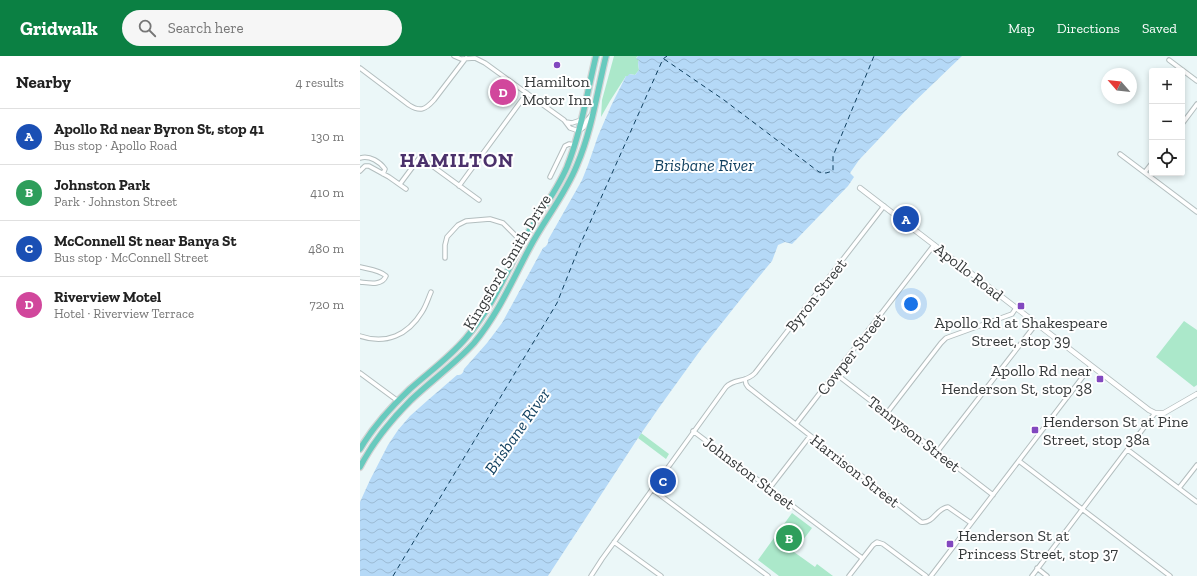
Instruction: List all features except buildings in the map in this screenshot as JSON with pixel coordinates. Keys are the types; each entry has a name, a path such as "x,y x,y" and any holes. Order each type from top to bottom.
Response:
{"highway":[{"name":"Kingsford Smith Drive","path":"360,449 378,423 398,401 448,357 473,329 496,295 526,236 558,185 566,168 575,145 596,56"},
{"name":"Kingsford Smith Drive","path":"360,467 375,442 395,417 457,360 473,343 492,318 508,291 534,240 558,203 571,179 585,144 606,56"}],"street":[{"path":"454,56 480,60 566,122 570,128 579,130 584,127 593,112"},
{"path":"360,68 409,105 417,109 423,109 430,105 436,98 467,57"},
{"path":"1169,60 1197,81"},
{"path":"459,186 527,93"},
{"path":"1185,120 1197,104"},
{"path":"566,122 572,123 581,120"},
{"name":"Kingsford Smith Drive","path":"550,178 565,146 569,144 575,145"},
{"path":"1120,154 1197,211"},
{"path":"360,158 366,157 377,161 385,169 383,174"},
{"path":"400,184 420,157 479,200"},
{"path":"360,171 368,166 406,189"},
{"path":"1145,172 1149,167"},
{"name":"Apollo Road","path":"860,188 1091,366 1155,413"},
{"name":"Byron Street","path":"591,576 728,384 750,378 758,369 884,206"},
{"path":"445,258 446,238 464,221 487,219 505,224 516,236 521,246"},
{"path":"516,236 526,236"},
{"name":"Cowper Street","path":"796,424 934,245"},
{"path":"360,267 381,272 385,274 386,277 379,283 360,282"},
{"path":"360,336 384,340 403,333 421,314 431,292"},
{"path":"887,413 946,338 1012,314 1016,308"},
{"path":"937,452 1036,324"},
{"path":"931,576 1091,366"},
{"path":"360,373 398,401"},
{"name":"Tennyson Street","path":"836,374 993,495"},
{"name":"Harrison Street","path":"745,379 748,387 921,522 925,523 929,521 943,508 948,507 971,523"},
{"path":"1032,576 1155,413 1164,413 1197,394"},
{"name":"Johnston Street","path":"693,431 862,558"},
{"path":"769,489 810,436"},
{"path":"1128,450 1197,502"},
{"path":"1019,461 1170,576"},
{"path":"1179,488 1197,465"},
{"path":"652,489 768,576"},
{"path":"614,542 661,576"},
{"path":"849,576 872,545 877,542 883,544 926,576"},
{"path":"1038,568 1047,576"}],"green space":[{"path":"614,56 638,56 636,58 639,60 639,70 635,75 630,74 628,77 626,76 601,117 602,100"},
{"path":"1184,321 1197,330 1197,385 1194,387 1156,357"},
{"path":"641,433 669,454 666,459 638,438"},
{"path":"792,513 812,528 794,552 815,567 817,564 833,576 779,576 758,560"}],"water":[{"name":"Brisbane River","path":"638,56 962,56 911,105 859,160 850,173 854,177 848,186 792,244 785,242 778,245 772,261 702,348 658,409 548,576 360,576 360,502 388,445 410,416 457,375 462,374 464,369 502,323 582,180 598,136 626,76 629,74 635,75 639,70 639,60 636,59"}],"ferry route":[{"path":"393,576 557,303 580,245 663,59 667,56"},
{"path":"664,59 724,100 819,172 826,173 833,171 833,156 874,56"}],"place":[{"name":"Hamilton Motor Inn","path":"557,65"},
{"name":"Riverview Motel","path":"503,92"},
{"name":"Apollo Rd near Byron St, stop 41","path":"906,219"},
{"name":"Apollo Rd at Shakespeare Street, stop 39","path":"1021,306"},
{"name":"Apollo Rd near Henderson St, stop 38","path":"1100,379"},
{"name":"Henderson St at Pine Street, stop 38a","path":"1035,430"},
{"name":"McConnell St near Banya St","path":"663,481"},
{"name":"Johnston Park","path":"789,538"},
{"name":"Henderson St at Princess Street, stop 37","path":"950,544"}],"district":[{"name":"HAMILTON","path":"457,160"}]}
